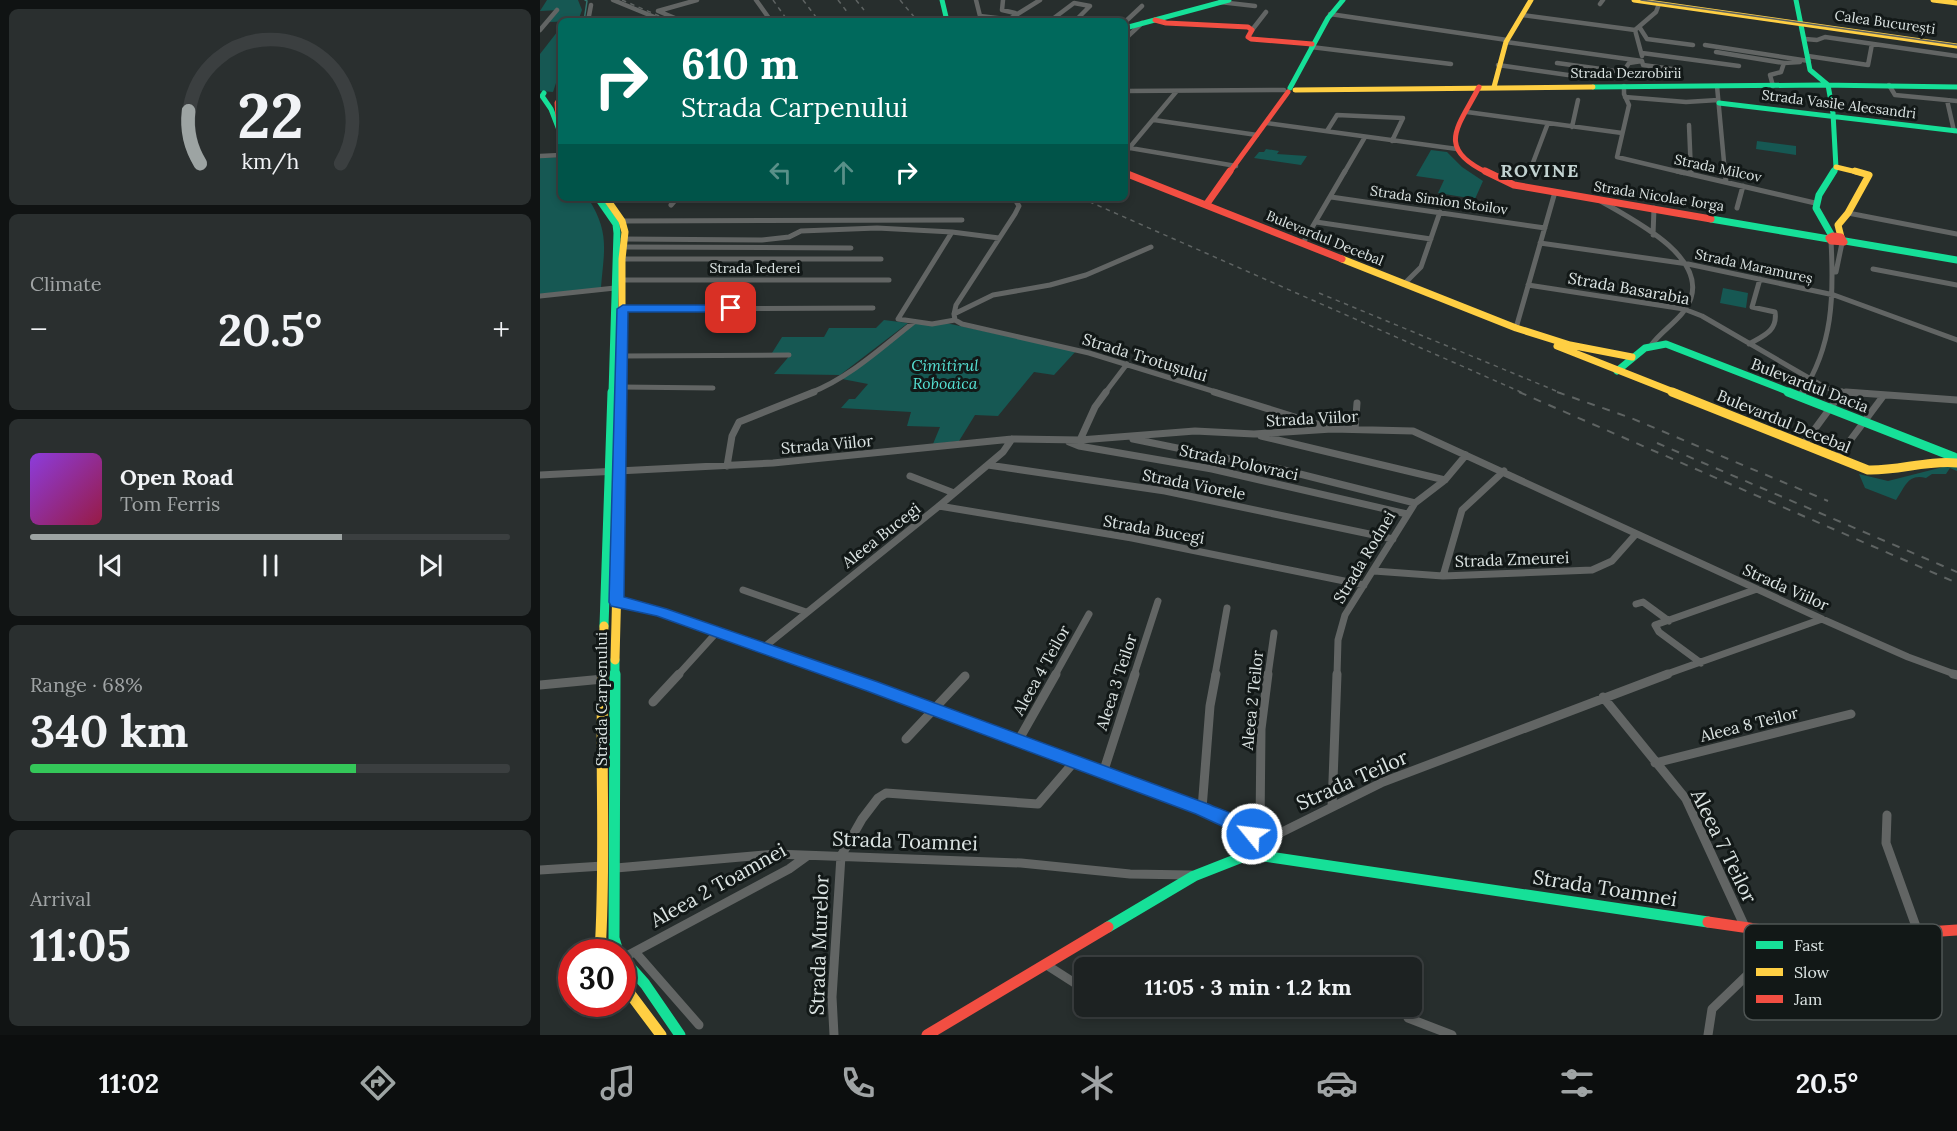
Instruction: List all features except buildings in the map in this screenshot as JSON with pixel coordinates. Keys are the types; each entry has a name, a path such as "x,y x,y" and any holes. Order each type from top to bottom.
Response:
{"street":[{"path":"613,0 657,18"},
{"path":"674,18 658,11 697,0"},
{"path":"756,0 769,18"},
{"path":"942,0 946,18"},
{"path":"976,0 980,16 994,18"},
{"path":"1003,0 1002,10 1015,12 1027,9 1040,0"},
{"path":"1206,205 1267,123 1289,90 1330,14 1343,0"},
{"path":"1495,84 1498,65 1507,41 1532,0"},
{"name":"Calea București","path":"1634,0 1801,22 1956,48"},
{"path":"1796,0 1811,71 1827,85 1833,116 1836,167 1815,202 1817,217 1837,239 1833,283"},
{"path":"1933,0 1957,3"},
{"path":"1128,27 1225,1 1255,6"},
{"path":"1638,29 1656,12 1659,2"},
{"path":"1054,18 1074,3 1090,6 1078,18"},
{"path":"589,18 591,4"},
{"path":"1128,18 1142,6"},
{"path":"540,30 557,10"},
{"path":"1010,18 1015,12"},
{"path":"1266,12 1248,37 1251,39 1369,56 1398,56 1451,64"},
{"path":"1330,14 1642,61"},
{"path":"1522,15 1638,29 1647,39 1693,45"},
{"path":"1155,20 1166,23 1244,26 1252,30"},
{"name":"Calea București","path":"1801,22 1889,41 1956,48"},
{"path":"1128,36 1142,23"},
{"path":"1805,39 1808,38 1807,28 1819,26"},
{"path":"1638,29 1643,65 1679,70"},
{"path":"1805,39 1817,40 1825,37 1872,44 1889,41"},
{"path":"1705,45 1868,65 1872,44"},
{"path":"1554,73 1562,50"},
{"path":"1716,52 1784,63 1808,58"},
{"path":"1642,53 1739,66"},
{"path":"1557,63 1623,72 1629,63 1642,61"},
{"path":"1773,86 1770,75 1780,72 1784,63"},
{"path":"1498,65 1568,75"},
{"name":"Strada Dezrobirii","path":"1128,92 1445,88 1477,90 1495,84 1624,92 1717,86 1957,87"},
{"path":"1889,85 1896,95 1957,102"},
{"path":"1717,86 1726,182"},
{"path":"1267,123 1456,149 1455,133 1477,90"},
{"path":"1130,148 1176,92"},
{"path":"1467,112 1622,133 1629,105 1624,92"},
{"path":"1624,92 1686,102 1718,102"},
{"path":"542,93 558,96"},
{"path":"542,93 550,104 558,128"},
{"path":"1572,127 1578,100"},
{"path":"1947,100 1956,131"},
{"path":"558,101 558,116"},
{"name":"Strada Vasile Alecsandri","path":"1718,102 1956,131"},
{"path":"1327,131 1337,115 1403,118 1392,141"},
{"path":"1154,120 1257,135"},
{"path":"1529,173 1548,123"},
{"path":"1689,124 1691,174"},
{"name":"Strada Milcov","path":"1622,133 1617,157 1815,202"},
{"path":"1303,243 1365,137"},
{"path":"1130,148 1236,166"},
{"name":"Strada Nicolae Iorga","path":"1456,149 1471,165 1488,176 1524,188 1957,260"},
{"path":"540,156 558,154"},
{"path":"1800,397 1812,380 1831,330 1837,229 1869,175 1836,167"},
{"name":"Bulevardul Decebal","path":"1128,174 1837,458 1875,471 1936,459"},
{"path":"1737,208 1743,186"},
{"path":"1516,328 1556,192"},
{"name":"Strada Simion Stoilov","path":"1330,196 1545,228"},
{"path":"1597,199 1673,248 1688,264 1692,273 1693,291 1684,309 1652,344 1632,357 1617,371"},
{"name":"Strada Carpenului","path":"600,201 616,224 614,391 608,472 603,679 603,866 600,939"},
{"path":"608,201 622,221 962,220"},
{"path":"671,206 675,201"},
{"path":"955,317 956,306 1018,206 1016,201"},
{"path":"1653,235 1654,208"},
{"path":"1404,284 1421,267 1440,212"},
{"path":"1848,213 1957,234"},
{"path":"1817,217 1840,222"},
{"name":"Strada Carpenului","path":"614,939 616,602 623,356 622,221"},
{"path":"1316,222 1431,239"},
{"path":"623,243 781,239 801,231 876,228 952,232 999,238"},
{"path":"952,232 898,319 932,324 955,317 993,295 1050,285 1086,275 1151,247"},
{"path":"623,243 851,248"},
{"name":"Strada Maramureș","path":"1540,243 1688,264 1834,295 1954,339"},
{"path":"622,258 881,259"},
{"path":"1873,269 1957,285"},
{"path":"1749,344 1769,333 1775,328 1776,323 1775,312 1752,307 1760,279"},
{"name":"Strada Iederei","path":"621,280 889,280"},
{"name":"Strada Basarabia","path":"1528,285 1684,309 1702,316 1812,380 1842,392 1957,400"},
{"path":"540,296 615,288"},
{"path":"623,309 873,308"},
{"name":"Strada Trotușului","path":"955,317 962,324 1089,353 1332,429"},
{"path":"727,466 733,442 733,429 739,422 826,387 850,372 914,322"},
{"name":"Bulevardul Decebal","path":"1516,328 1570,345 1632,357"},
{"path":"1954,339 1957,332"},
{"name":"Bulevardul Dacia","path":"1652,344 1666,344 1957,460"},
{"path":"623,356 789,355"},
{"path":"1080,440 1095,407 1127,364"},
{"path":"621,387 713,388"},
{"path":"1803,445 1842,392"},
{"path":"1837,458 1884,395"},
{"path":"1355,429 1357,403"},
{"name":"Strada Viilor","path":"540,475 727,466 1012,439 1080,440 1195,431 1254,434 1332,429 1413,431 1822,619 1908,657 1957,675"},
{"path":"1254,434 1445,480"},
{"path":"1126,437 1415,502"},
{"name":"Aleea Bucegi","path":"763,648 988,465 1003,452 1012,439"},
{"name":"Strada Polovraci","path":"1064,440 1079,446 1212,469 1407,514"},
{"path":"1931,448 1936,459"},
{"name":"Strada Rodnei","path":"1332,807 1338,640 1345,615 1415,502 1445,480 1466,455"},
{"name":"Bulevardul Dacia","path":"1936,459 1957,460"},
{"name":"Strada Viorele","path":"988,465 1165,491 1393,539"},
{"path":"1443,576 1462,510 1504,471"},
{"path":"910,476 954,493"},
{"name":"Strada Bucegi","path":"939,506 1132,538 1364,585"},
{"name":"Strada Zmeurei","path":"1374,571 1443,576 1602,568 1614,561 1636,534"},
{"path":"1701,663 1655,627 1757,589"},
{"path":"743,590 806,612"},
{"path":"616,602 631,603 763,648 1202,809 1241,827 1262,842"},
{"name":"Aleea 3 Teilor","path":"1103,773 1158,602"},
{"path":"1636,604 1643,602 1669,621"},
{"path":"1202,809 1210,706 1227,608"},
{"name":"Aleea 4 Teilor","path":"1018,741 1089,614"},
{"name":"Strada Teilor","path":"927,1035 1193,876 1226,860 1250,854 1262,842 1383,782 1602,697 1822,619"},
{"path":"653,702 717,632"},
{"name":"Aleea 2 Teilor","path":"1262,842 1260,828 1261,729 1274,633"},
{"path":"906,738 965,676"},
{"path":"540,685 603,679"},
{"name":"Aleea 7 Teilor","path":"1602,697 1655,763 1677,786 1694,814 1744,925"},
{"name":"Aleea 8 Teilor","path":"1655,763 1851,714"},
{"path":"841,856 862,819 882,794 1038,804 1074,762"},
{"path":"1887,815 1886,843 1915,924"},
{"name":"Strada Toamnei","path":"616,868 775,854 1021,863 1130,874 1193,876"},
{"name":"Strada Toamnei","path":"1250,854 1744,927"},
{"name":"Aleea 2 Toamnei","path":"636,953 646,945 789,869 807,856"},
{"name":"Strada Murelor","path":"834,1035 832,997 841,856"},
{"path":"540,870 603,866"},
{"name":"Strada Toamnei","path":"1942,931 1957,930"},
{"path":"636,953 699,1025"},
{"path":"1045,964 1074,983"},
{"path":"636,973 680,1035"},
{"path":"1708,1035 1712,1009 1744,978"},
{"path":"636,1002 661,1035"},
{"path":"1408,1018 1452,1035"}],"green space":[{"path":"547,0 578,0 582,10 579,18 558,18 558,22 549,22 559,10 540,11"},
{"path":"558,31 558,77 553,92 540,91 540,54"},
{"path":"1757,141 1796,146 1796,155 1756,149"},
{"path":"1266,149 1279,151 1277,154 1307,156 1301,165 1254,158"},
{"path":"1431,150 1447,152 1462,167 1483,181 1475,199 1438,193 1444,180 1416,176"},
{"path":"558,157 558,201 590,201 595,210 600,221 604,242 601,288 540,294 540,158"},
{"path":"1723,288 1748,293 1746,308 1720,303"},
{"name":"Cimitirul Roboaica","path":"884,320 908,323 840,375 774,374 791,354 772,353 782,337 824,337 829,328 876,328"},
{"name":"Cimitirul Roboaica","path":"946,323 1076,351 1054,375 1034,372 998,416 975,415 959,441 933,444 940,427 907,426 911,412 841,408 849,399 855,399 868,384 842,379 915,324"},
{"path":"1947,466 1957,467 1957,471 1950,468 1946,474 1932,474 1926,478 1911,479 1896,500 1865,488 1859,474 1888,481"}],"waterway":[{"path":"584,18 587,1 585,0"}],"tram line":[{"path":"1641,0 1957,45"}],"railway":[{"path":"622,0 664,18"},
{"path":"773,0 786,18"},
{"path":"803,0 817,18"},
{"path":"838,0 848,13"},
{"path":"856,0 864,10"},
{"path":"900,0 915,18"},
{"path":"1088,201 1523,393"},
{"path":"1319,293 1561,393"},
{"path":"1519,392 1957,583"},
{"path":"1557,392 1631,418 1828,501"},
{"path":"1657,443 1957,572"}],"traffic: fast":[{"path":"942,0 946,18"},
{"path":"1128,27 1229,0"},
{"path":"1290,88 1328,18 1343,0"},
{"path":"1796,0 1810,70 1828,85 1833,113 1836,168 1819,195 1816,208 1832,236"},
{"path":"1593,87 1821,85 1957,87"},
{"path":"544,93 542,96 551,109 558,127"},
{"path":"1719,103 1957,131"},
{"path":"600,201 616,224 617,233 604,626"},
{"path":"1711,219 1829,239"},
{"path":"1845,241 1957,260"},
{"path":"1617,371 1645,348 1666,344 1954,457"},
{"path":"614,939 615,660"},
{"path":"1108,927 1194,876 1250,854 1708,922"},
{"path":"636,974 680,1035"}],"traffic: slow":[{"path":"1494,87 1506,42 1531,0"},
{"path":"1634,0 1957,46"},
{"path":"1933,0 1957,3"},
{"path":"1295,90 1593,87"},
{"path":"1836,167 1869,175 1848,213 1838,225 1841,237"},
{"path":"608,201 622,221 625,232 622,259 623,356 615,660"},
{"path":"1342,259 1516,328 1570,345 1632,357"},
{"path":"1557,346 1868,470 1934,462 1957,463"},
{"path":"601,939 604,892 601,728 604,626"},
{"path":"636,1002 661,1035"}],"traffic: jam":[{"path":"1155,20 1166,23 1248,27 1252,30 1248,37 1251,39 1312,44"},
{"path":"1479,87 1455,133 1454,143 1460,153 1475,167 1514,185 1711,219"},
{"path":"1206,205 1288,92"},
{"path":"558,102 558,116"},
{"path":"1128,174 1342,259"},
{"path":"1833,236 1841,237 1844,242 1831,241 1829,238 1833,236"},
{"path":"1708,922 1744,927"},
{"path":"927,1035 1108,927"},
{"path":"1942,931 1957,930"}],"district":[{"name":"ROVINE","path":"1540,171"}],"route":[{"path":"731,308 623,309 616,602 631,603 662,613 872,687 1202,809 1252,834"}]}
